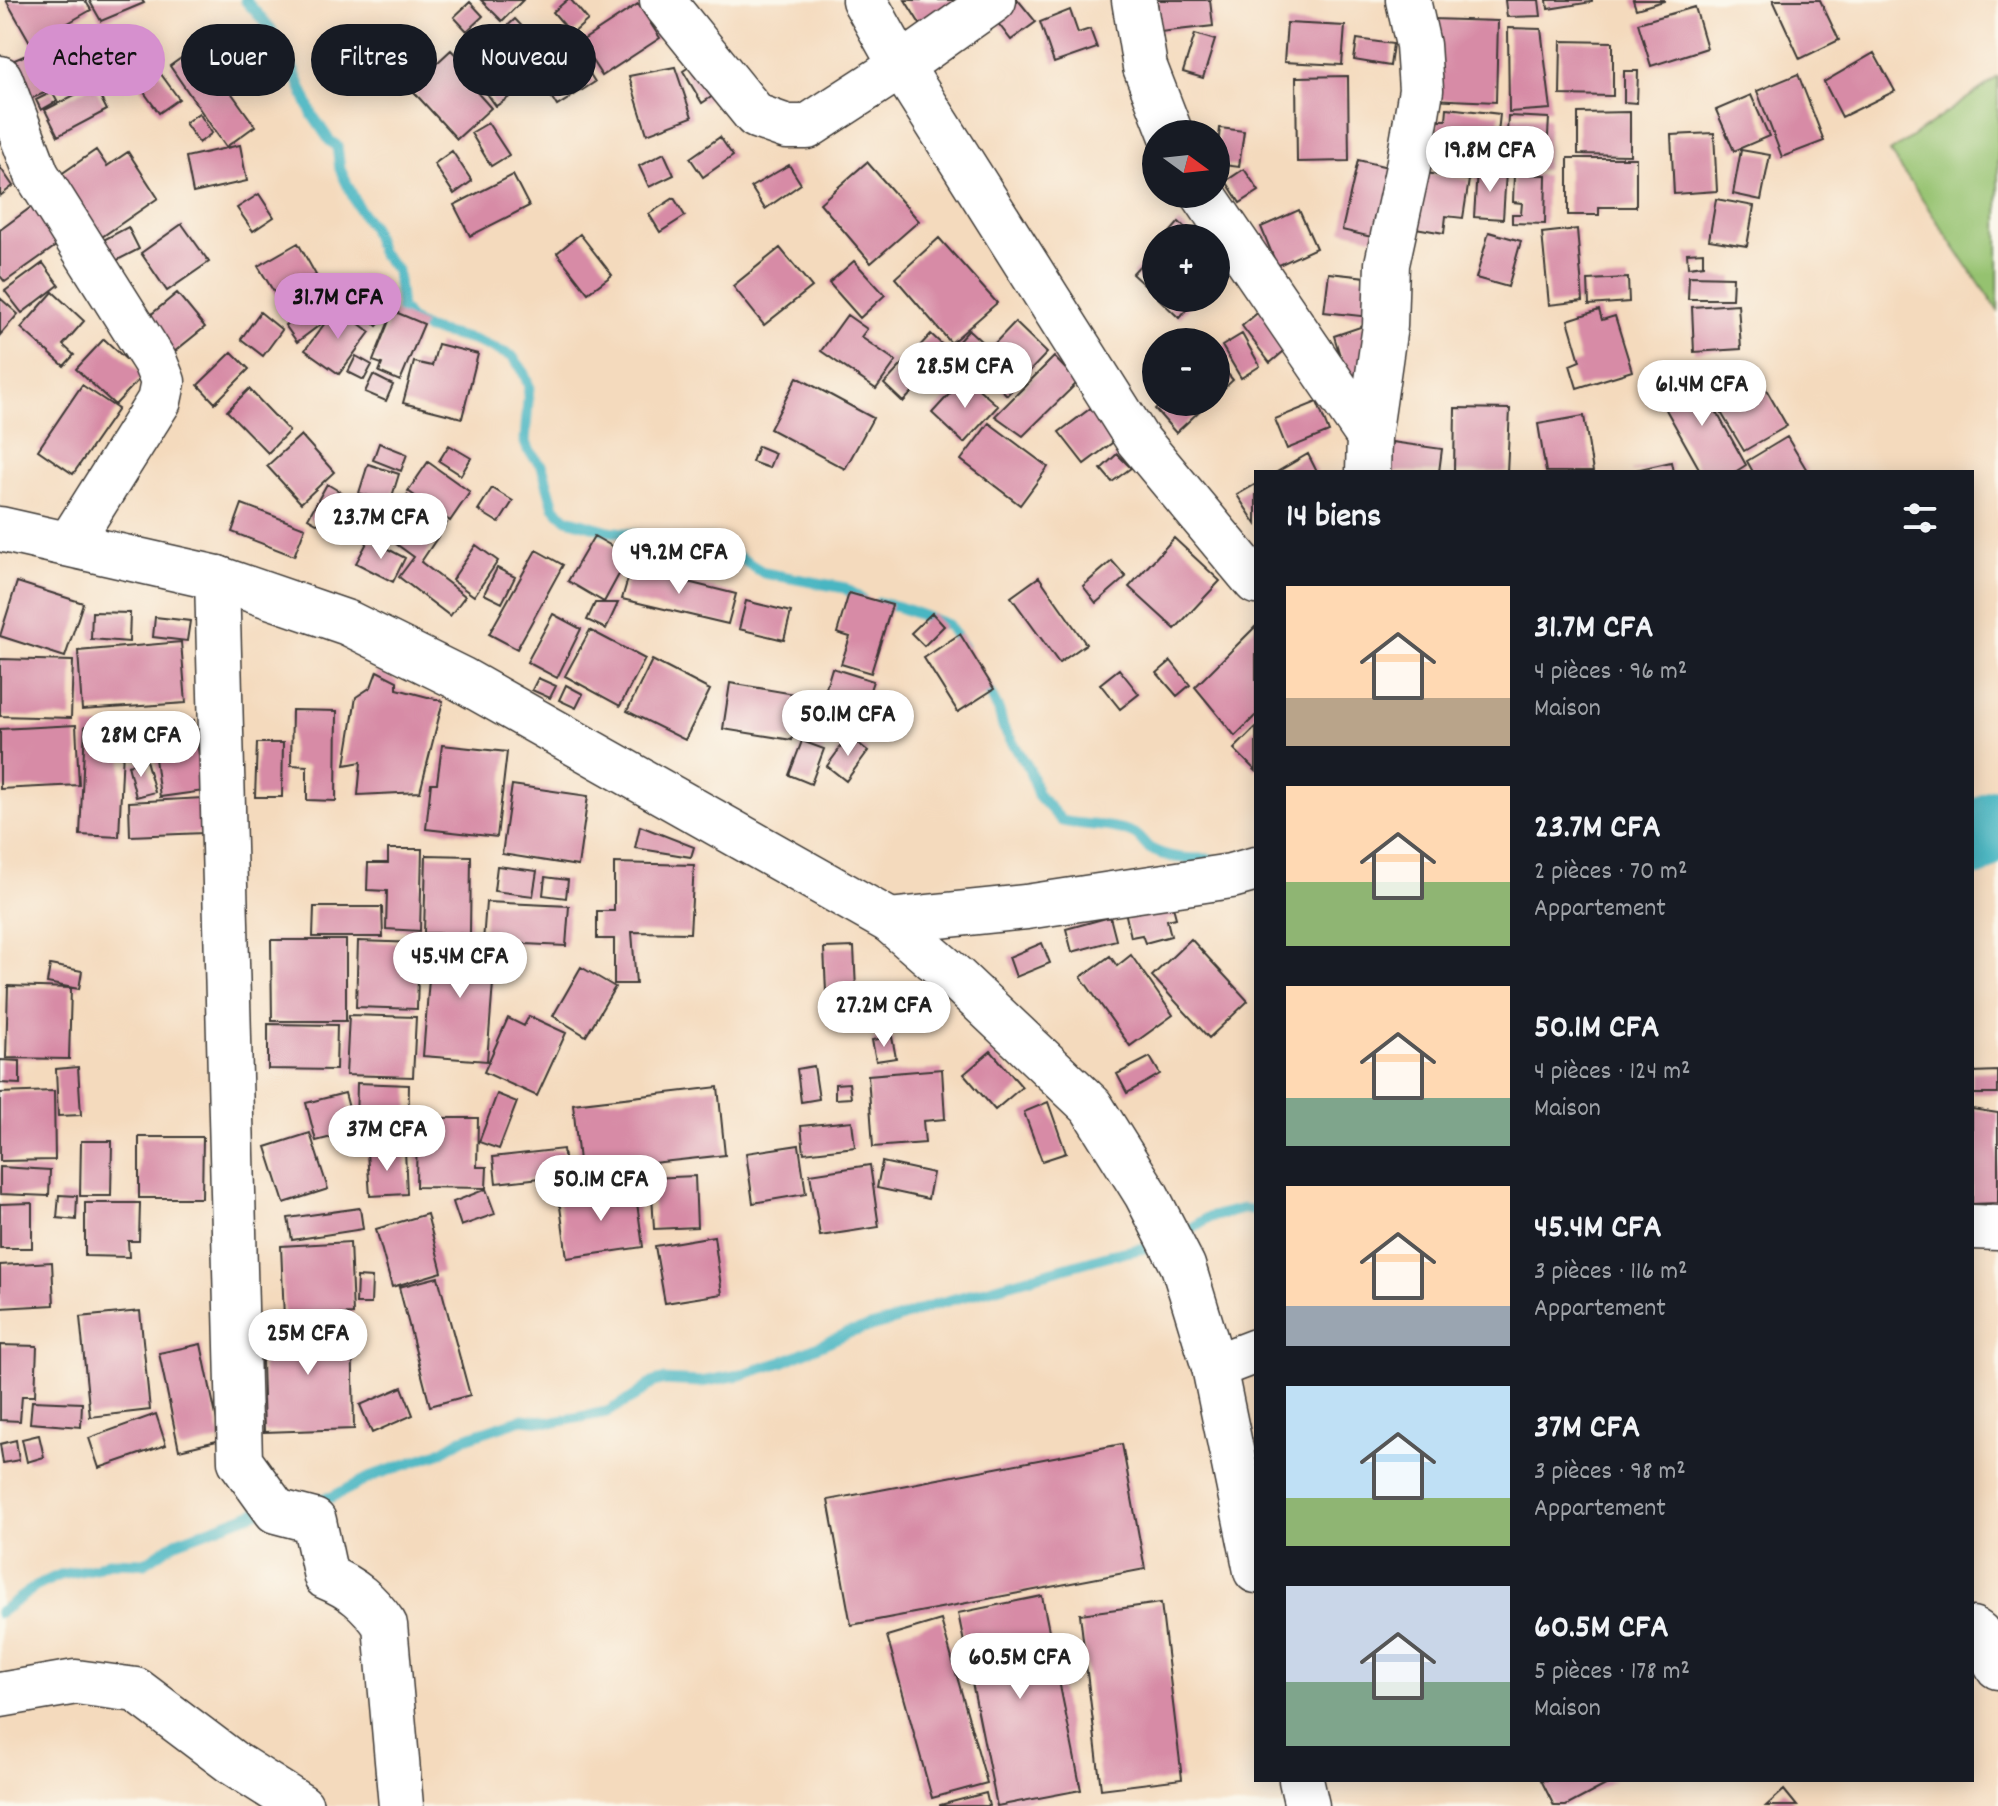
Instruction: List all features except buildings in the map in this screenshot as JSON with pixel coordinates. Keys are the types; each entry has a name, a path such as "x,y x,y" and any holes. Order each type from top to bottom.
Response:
{"street":[{"path":"662,0 756,116 787,127 807,127 994,0"},
{"path":"864,0 901,66 1137,439 1254,580"},
{"path":"1134,0 1145,67 1166,120"},
{"path":"1368,454 1385,326 1387,264 1421,90 1418,45 1408,0"},
{"path":"1,86 37,175 155,362 163,382 159,401 69,544"},
{"path":"1212,208 1368,454"},
{"path":"0,529 217,578 348,623 461,679 890,921 956,978 1091,1106 1146,1194 1183,1266 1214,1367 1254,1561"},
{"path":"217,578 240,1461 276,1511 314,1521 326,1577 343,1584 369,1603 385,1625 401,1806"},
{"path":"890,921 1026,907 1244,872"},
{"path":"1974,1227 1998,1228"},
{"path":"1214,1367 1254,1352"},
{"path":"1974,1630 1998,1667"},
{"path":"0,1695 76,1682 136,1690 233,1763 301,1806"},
{"path":"1301,1782 1307,1806"}],"green space":[{"path":"1998,77 1998,311 1890,152"}],"waterway":[{"path":"245,0 271,29 281,52 291,64 313,116 337,146 340,169 359,209 372,228 380,252 397,271 401,309 412,321 427,329 473,340 512,356 522,369 529,386 525,442 542,466 554,507 567,519 609,531 682,541 711,540 764,573 845,588 862,600"},
{"path":"879,603 948,625 963,647"},
{"path":"984,682 999,711 1003,727 1029,769 1038,795 1062,821 1128,831 1138,836 1149,848 1163,854 1210,859"},
{"path":"1974,842 1998,821"},
{"path":"1178,1233 1186,1232 1207,1218 1243,1209 1254,1211"},
{"path":"305,1502 332,1497 375,1475 439,1453 462,1439 522,1419 555,1422 607,1412 662,1380 701,1382 740,1375 782,1362 848,1333 933,1305 1145,1248 1162,1240"},
{"path":"0,1612 38,1585 60,1575 108,1562 145,1563 176,1542 265,1509"}]}
